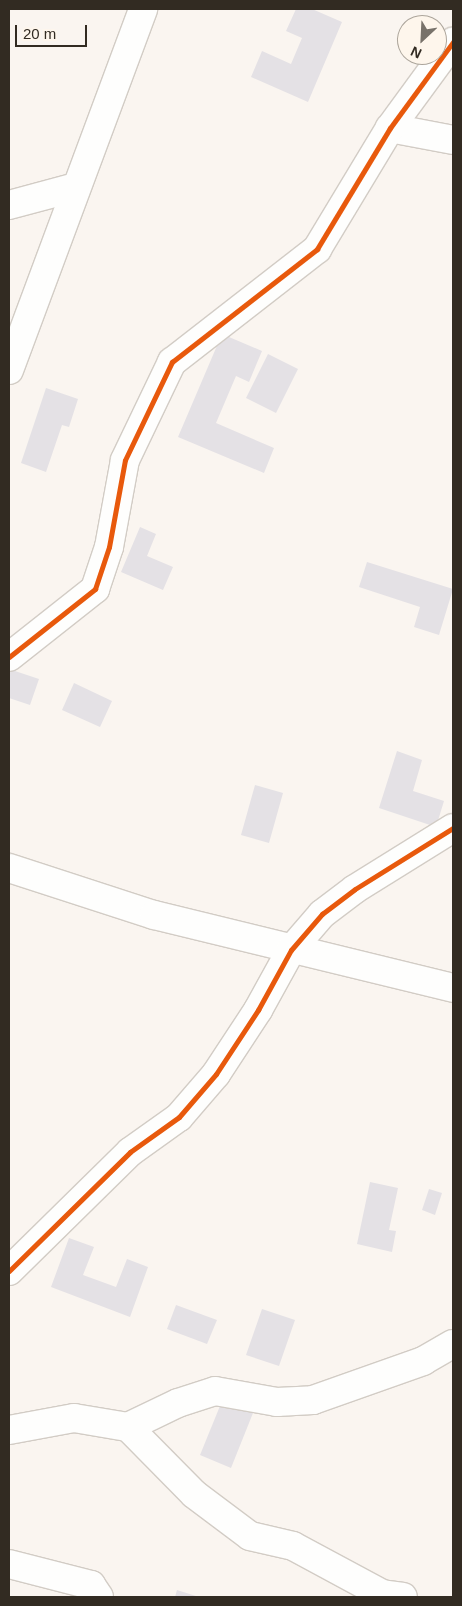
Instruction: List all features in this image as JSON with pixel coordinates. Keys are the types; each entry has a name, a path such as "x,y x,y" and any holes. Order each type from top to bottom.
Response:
{"street":[{"path":"9,370 143,9"},
{"path":"9,657 95,589 109,547 126,460 172,362 317,249 390,128 453,42"},
{"path":"390,128 453,140"},
{"path":"9,205 76,187"},
{"path":"9,1271 130,1152 178,1118 221,1066 258,1010 291,950 322,914 355,889 453,828"},
{"path":"9,868 154,915 291,950 453,988"},
{"path":"9,1430 74,1418 128,1427 178,1403 215,1391 278,1402 313,1400 423,1361 453,1344"},
{"path":"128,1427 194,1494 250,1536 293,1546 382,1594 403,1597"},
{"path":"9,1564 91,1585 99,1597"}],"building":[{"path":"296,9 312,9 342,22 308,102 251,77 262,51 291,64 302,38 286,31"},
{"path":"222,334 262,351 249,382 236,376 216,423 274,448 264,473 178,437"},
{"path":"268,354 298,369 276,413 246,398"},
{"path":"46,388 78,399 69,427 62,425 46,472 21,463"},
{"path":"140,527 156,534 147,556 173,567 163,590 121,572"},
{"path":"367,562 453,589 439,635 414,627 420,607 359,587"},
{"path":"9,669 39,679 30,705 9,698"},
{"path":"74,683 112,701 100,727 62,710"},
{"path":"397,751 422,760 413,791 444,801 436,827 379,808"},
{"path":"255,785 283,793 269,843 241,835"},
{"path":"370,1182 398,1188 389,1230 396,1231 392,1252 357,1244"},
{"path":"429,1189 442,1193 435,1215 422,1210"},
{"path":"69,1238 94,1247 83,1275 116,1287 127,1259 148,1267 130,1317 51,1287"},
{"path":"176,1305 217,1320 207,1344 167,1329"},
{"path":"262,1309 295,1320 279,1366 246,1355"},
{"path":"222,1401 253,1413 231,1468 200,1455"},
{"path":"177,1590 199,1597 175,1597"}],"cycle path":[{"path":"9,657 95,589 109,547 125,460 172,362 317,249 390,128 453,42"},
{"path":"9,1271 130,1152 179,1117 216,1074 258,1010 291,950 322,914 355,889 453,828"}]}
